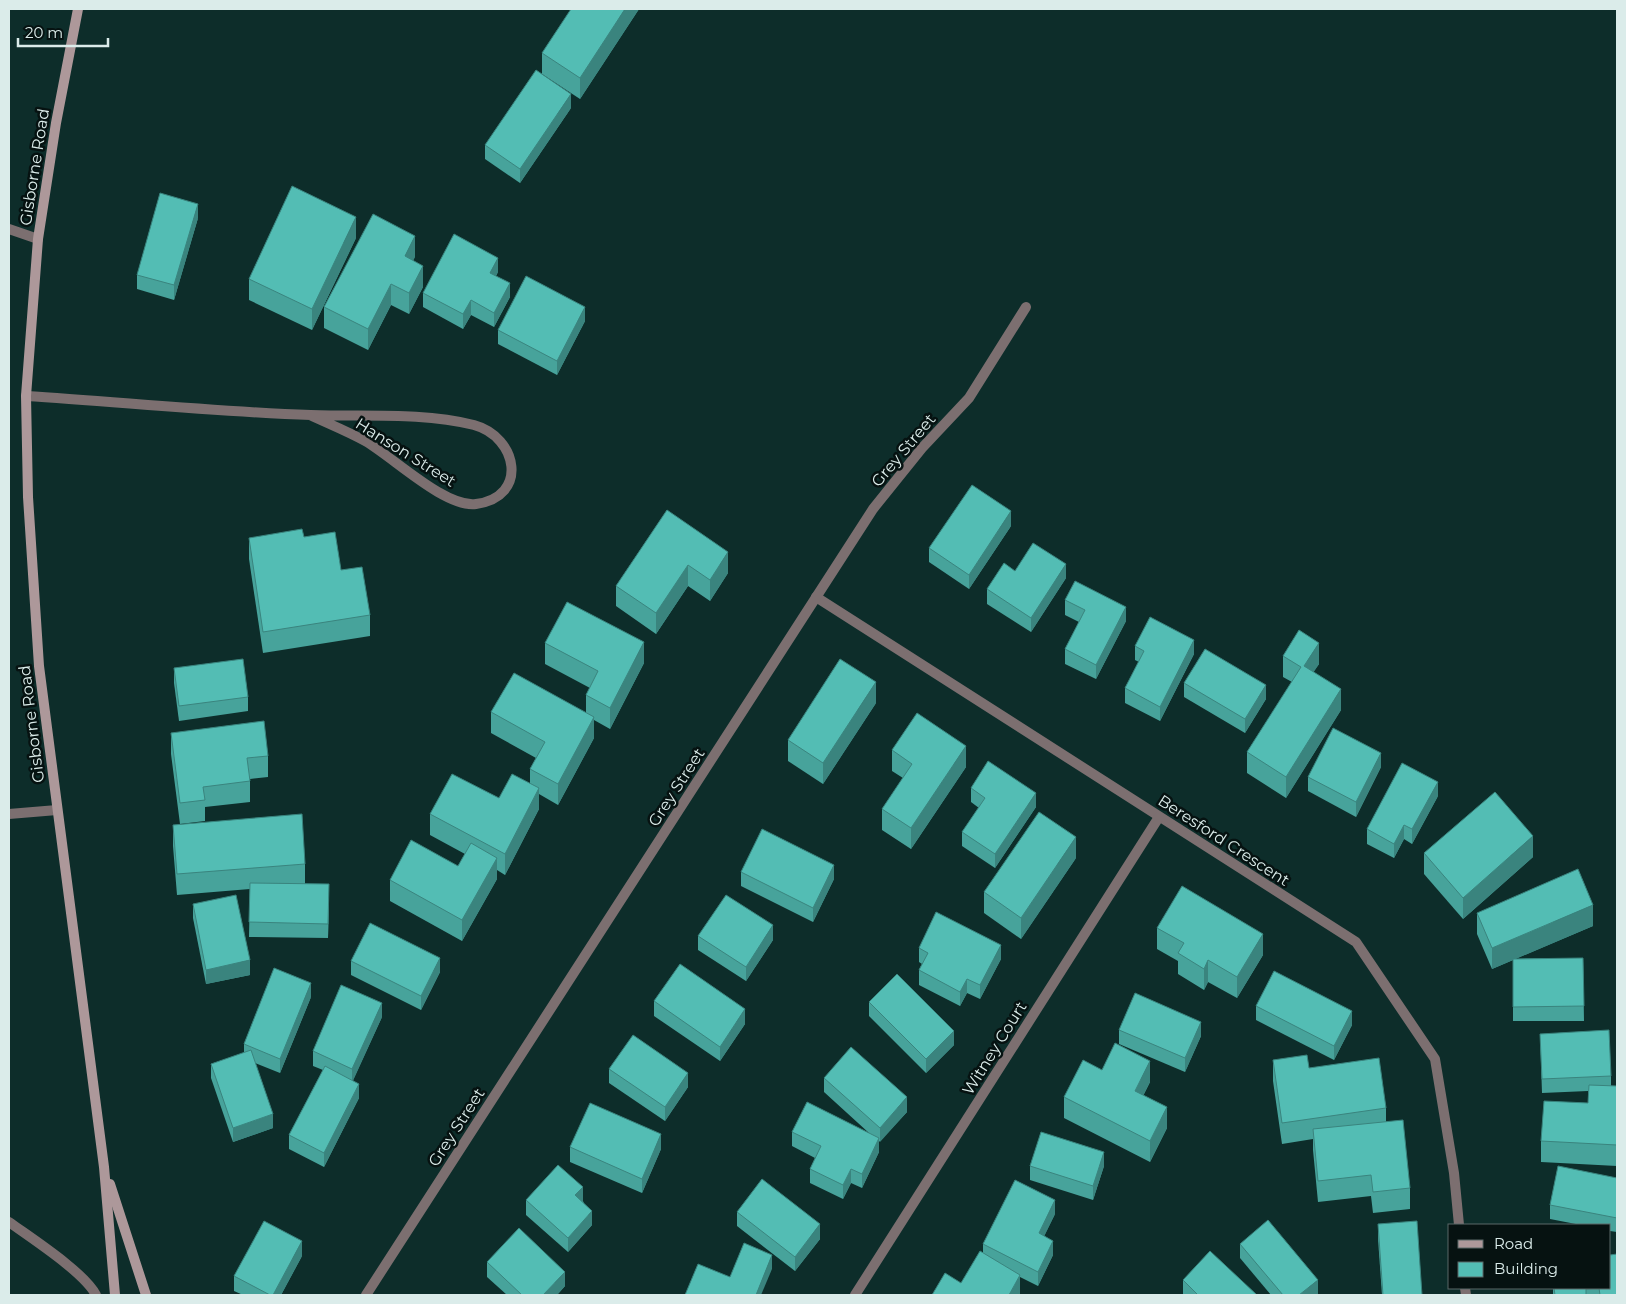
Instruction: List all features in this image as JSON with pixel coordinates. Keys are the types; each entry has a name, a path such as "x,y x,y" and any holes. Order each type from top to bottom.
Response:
{"main road":[{"name":"Gisborne Road","path":"78,9 56,123 38,239 26,396 33,594 39,666 104,1167 115,1295"},
{"name":"Gisborne Road","path":"104,1167 146,1295"}],"street":[{"path":"9,229 38,239"},
{"name":"Grey Street","path":"366,1295 873,509 922,448 969,398 1026,307"},
{"name":"Hanson Street","path":"26,396 310,415 415,417 452,420 477,426 497,437 509,453 512,472 507,490 493,501 474,504 451,498 429,487 366,442 310,415"},
{"name":"Beresford Crescent","path":"816,597 1356,942 1434,1058 1454,1173 1459,1224"},
{"path":"9,814 57,810"},
{"name":"Witney Court","path":"855,1295 1159,816"},
{"path":"9,1222 74,1272 93,1289 96,1295"}],"building":[{"path":"571,9 625,9 580,78 542,53"},
{"path":"536,70 571,94 520,169 485,145"},
{"path":"292,186 356,217 312,309 249,279"},
{"path":"160,193 198,204 174,285 137,275"},
{"path":"373,214 415,236 405,256 423,266 409,293 391,284 368,329 324,307"},
{"path":"454,234 498,258 490,273 510,283 494,313 471,300 463,314 423,293"},
{"path":"526,276 585,307 557,361 498,330"},
{"path":"972,485 1011,511 969,575 929,548"},
{"path":"667,510 728,552 710,580 688,565 656,613 616,586"},
{"path":"302,529 304,537 335,532 341,570 362,567 370,615 263,632 249,538"},
{"path":"1033,543 1066,564 1031,618 987,589 1004,563 1015,571"},
{"path":"1075,581 1126,607 1096,665 1065,649 1085,610 1065,600"},
{"path":"567,602 644,642 610,708 586,695 598,671 545,643"},
{"path":"1150,617 1194,640 1160,707 1125,688 1144,651 1135,646"},
{"path":"1299,630 1319,643 1304,666 1341,689 1286,777 1247,752 1301,667 1283,656"},
{"path":"1205,649 1266,685 1245,719 1184,683"},
{"path":"243,659 248,697 179,706 174,668"},
{"path":"840,659 876,682 823,763 788,740"},
{"path":"514,673 594,717 558,784 530,769 545,742 491,712"},
{"path":"917,713 966,746 911,828 882,809 912,764 892,750"},
{"path":"264,721 268,756 247,758 250,781 203,787 205,800 180,803 171,733"},
{"path":"1333,728 1381,753 1356,802 1308,777"},
{"path":"988,761 1036,793 995,854 962,832 985,798 971,788"},
{"path":"1402,763 1438,782 1412,829 1404,825 1394,844 1367,829"},
{"path":"452,774 499,798 512,774 539,788 505,854 430,814"},
{"path":"1495,792 1533,836 1463,898 1424,853"},
{"path":"1039,812 1076,837 1021,918 984,892"},
{"path":"302,814 305,864 177,874 173,825"},
{"path":"762,829 834,865 813,908 741,872"},
{"path":"411,840 458,866 471,843 497,858 462,920 390,880"},
{"path":"1578,869 1593,905 1492,948 1477,913"},
{"path":"250,883 329,884 328,924 249,922"},
{"path":"1182,886 1263,934 1237,977 1208,960 1204,969 1178,953 1184,943 1157,928"},
{"path":"236,895 250,960 206,970 193,904"},
{"path":"726,895 773,925 746,967 698,936"},
{"path":"936,912 1001,945 980,985 967,979 960,992 919,970 928,953 919,948"},
{"path":"370,923 440,958 421,996 351,961"},
{"path":"1583,958 1584,1006 1513,1007 1513,959"},
{"path":"680,964 745,1009 720,1047 654,1001"},
{"path":"274,968 311,983 280,1059 244,1044"},
{"path":"1274,971 1352,1011 1334,1046 1256,1006"},
{"path":"897,974 954,1031 926,1059 869,1002"},
{"path":"341,985 382,1003 352,1069 313,1051"},
{"path":"1135,993 1201,1022 1185,1058 1119,1030"},
{"path":"1609,1030 1611,1076 1542,1079 1540,1034"},
{"path":"633,1035 688,1073 665,1107 609,1069"},
{"path":"1115,1043 1150,1061 1135,1091 1167,1107 1150,1141 1064,1097 1083,1060 1102,1070"},
{"path":"851,1047 907,1097 880,1128 824,1078"},
{"path":"251,1050 273,1114 233,1128 211,1064"},
{"path":"1307,1055 1309,1068 1379,1058 1386,1108 1282,1123 1273,1060"},
{"path":"325,1066 359,1084 324,1153 289,1135"},
{"path":"1589,1085 1617,1086 1617,1145 1541,1141 1544,1101 1588,1103"},
{"path":"807,1102 879,1138 862,1174 851,1169 843,1185 810,1169 821,1146 792,1132"},
{"path":"590,1103 661,1134 642,1179 570,1147"},
{"path":"1403,1120 1410,1188 1373,1192 1371,1175 1318,1181 1313,1129"},
{"path":"1041,1132 1104,1152 1093,1186 1030,1166"},
{"path":"558,1165 583,1187 575,1195 592,1211 568,1238 526,1200"},
{"path":"1558,1166 1617,1178 1617,1218 1550,1205"},
{"path":"762,1179 820,1224 795,1257 737,1212"},
{"path":"1015,1180 1055,1200 1039,1233 1053,1241 1038,1272 983,1244"},
{"path":"1268,1220 1318,1280 1299,1295 1283,1295 1240,1244"},
{"path":"264,1221 302,1241 273,1295 234,1276"},
{"path":"1417,1221 1422,1295 1383,1295 1378,1224"},
{"path":"519,1228 565,1272 543,1295 522,1295 487,1262"},
{"path":"744,1243 772,1255 756,1295 685,1295 698,1264 730,1277"},
{"path":"980,1251 1020,1275 1009,1295 932,1295 945,1273 961,1283"},
{"path":"1210,1251 1257,1295 1198,1295 1183,1280"},
{"path":"1617,1254 1617,1295 1600,1295 1599,1289 1611,1289 1611,1255"},
{"path":"1554,1289 1586,1289 1586,1295 1555,1295"}]}
